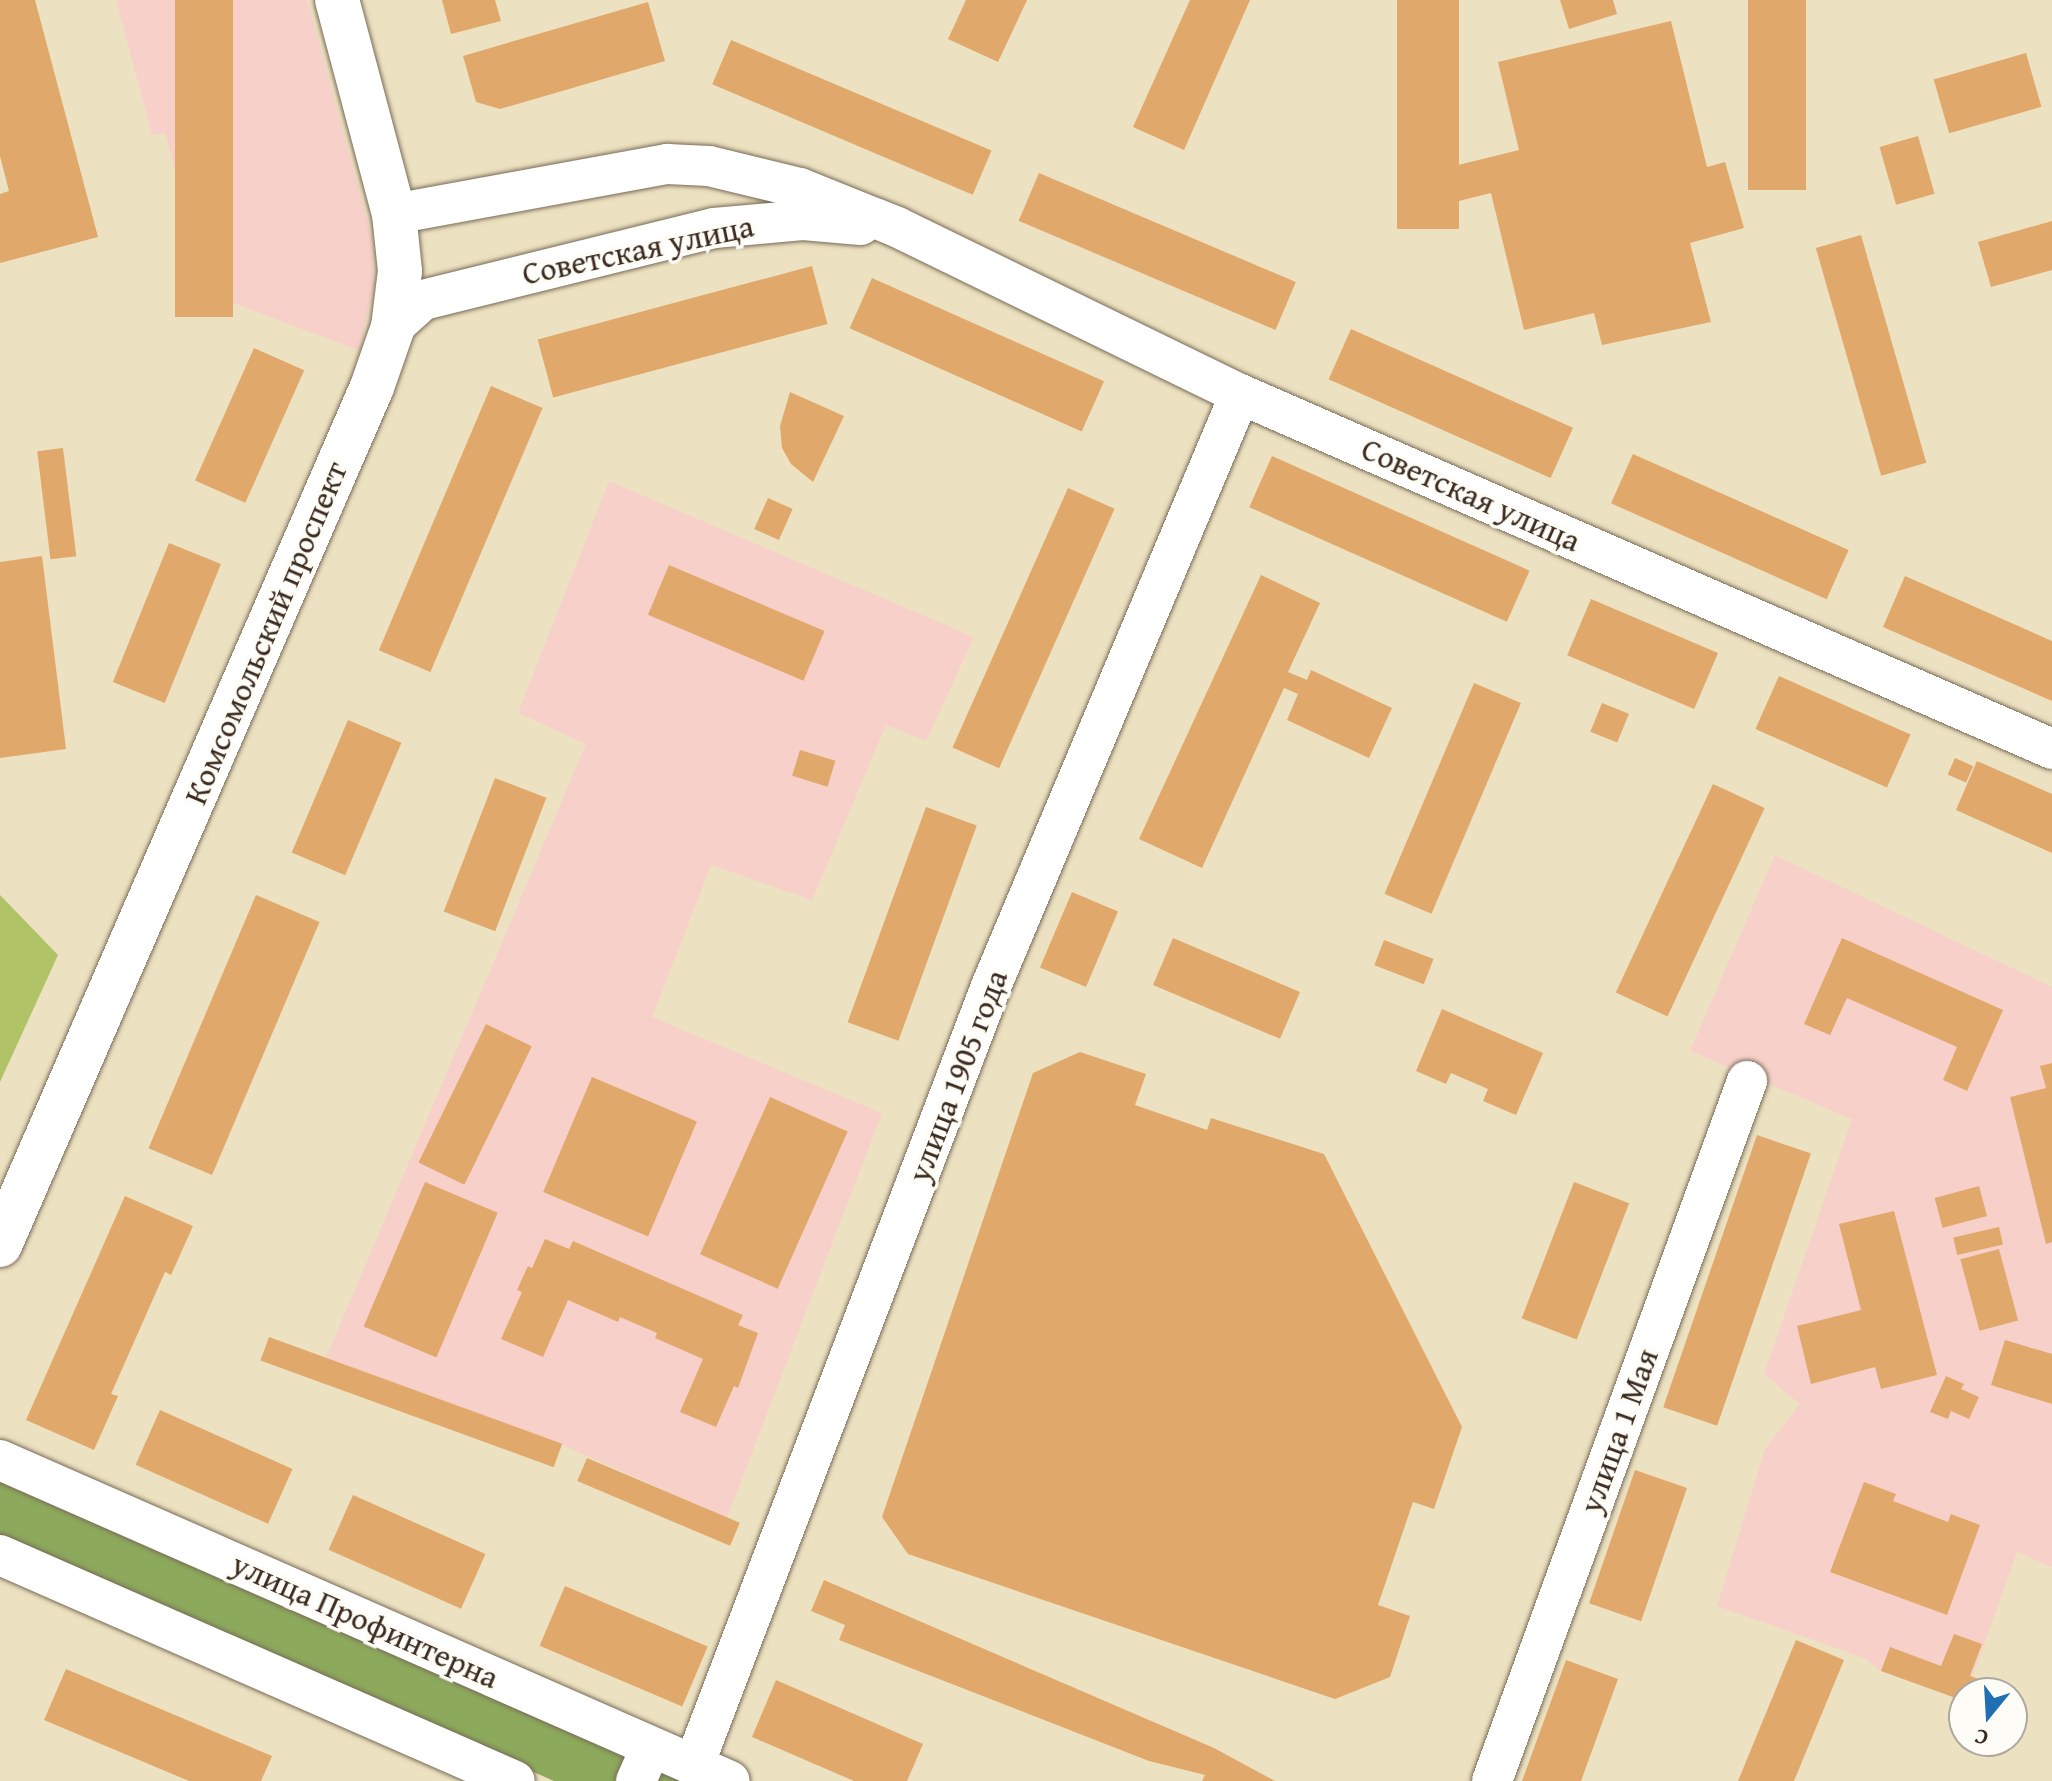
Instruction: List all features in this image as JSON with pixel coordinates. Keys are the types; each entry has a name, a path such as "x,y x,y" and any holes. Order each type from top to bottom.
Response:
{"main road":[{"name":"Комсомольский проспект","path":"0,1245 367,401 393,327 400,271 394,214 337,0"}],"street":[{"name":"Советская улица","path":"394,214 667,164 709,166 800,188 897,227 1240,394 2052,749"},
{"name":"Советская улица","path":"393,327 423,300 714,228 803,220 897,227"},
{"name":"улица 1905 года","path":"712,1773 768,1579 992,984 1240,394"},
{"name":"улица 1 Мая","path":"1492,1781 1747,1081"},
{"name":"улица Профинтерна","path":"0,1460 644,1764 712,1773"},
{"path":"0,1555 515,1781"}],"shaded area":[{"path":"116,0 307,0 372,238 374,282 360,351 209,294 165,133 152,135"},
{"path":"609,481 974,637 926,741 886,725 812,900 711,865 652,1017 882,1113 727,1518 562,1445 326,1358 586,744 518,713"},
{"path":"1775,855 2052,987 2052,1567 2017,1552 1973,1677 1948,1677 1948,1695 1881,1671 1864,1658 1717,1606 1765,1449 1800,1404 1764,1374 1852,1119 1690,1051"}],"green space":[{"path":"0,895 58,955 0,1082"},
{"path":"0,1482 681,1781 554,1781 0,1538"}],"building":[{"path":"0,0 35,0 98,237 0,263 0,194 9,191 0,156"},
{"path":"175,0 233,0 233,317 175,317"},
{"path":"442,0 495,0 501,21 451,34"},
{"path":"966,0 1027,0 998,62 948,39"},
{"path":"1190,0 1250,0 1184,150 1133,127"},
{"path":"1397,0 1459,0 1459,229 1397,229"},
{"path":"1560,0 1613,0 1617,14 1569,29"},
{"path":"1748,0 1806,0 1806,190 1748,190"},
{"path":"648,2 665,61 500,109 476,102 463,56"},
{"path":"1671,21 1707,167 1725,162 1744,228 1690,243 1711,322 1602,345 1594,313 1524,330 1491,193 1455,202 1446,168 1519,150 1498,62"},
{"path":"731,40 992,151 973,195 712,84"},
{"path":"2026,53 2041,107 1949,133 1934,79"},
{"path":"1918,136 1935,194 1896,205 1880,147"},
{"path":"1039,173 1296,282 1276,330 1019,221"},
{"path":"2052,221 2052,270 1991,287 1978,242"},
{"path":"1861,235 1926,463 1881,476 1816,248"},
{"path":"812,266 828,324 553,397 538,340"},
{"path":"872,278 1104,381 1082,432 850,328"},
{"path":"1351,329 1573,428 1551,478 1329,379"},
{"path":"254,348 304,370 245,503 195,480"},
{"path":"491,386 543,408 430,672 379,650"},
{"path":"790,392 844,416 813,482 791,464 782,448 780,426"},
{"path":"63,448 76,556 50,559 37,451"},
{"path":"1633,454 1849,550 1827,599 1611,503"},
{"path":"1272,456 1530,571 1507,622 1249,507"},
{"path":"1068,488 1115,509 999,768 952,747"},
{"path":"768,498 793,509 779,540 754,529"},
{"path":"169,543 221,564 165,703 113,682"},
{"path":"42,556 66,749 0,758 0,562"},
{"path":"669,565 825,631 803,681 648,615"},
{"path":"1261,575 1320,603 1288,672 1307,680 1311,670 1392,708 1369,758 1287,720 1298,694 1284,688 1202,868 1139,839"},
{"path":"1905,576 2052,641 2052,701 1883,627"},
{"path":"1591,599 1718,653 1694,709 1567,655"},
{"path":"1779,676 1911,735 1887,788 1755,729"},
{"path":"1474,683 1521,703 1431,914 1385,894"},
{"path":"1602,703 1629,714 1617,743 1590,732"},
{"path":"348,720 401,743 345,875 292,853"},
{"path":"800,750 835,761 827,787 792,776"},
{"path":"1955,758 1973,766 1966,783 1948,774"},
{"path":"1977,761 2052,794 2052,853 1956,810"},
{"path":"495,778 546,798 495,931 444,912"},
{"path":"1713,784 1765,808 1667,1017 1616,992"},
{"path":"926,807 977,825 898,1041 848,1022"},
{"path":"1072,892 1118,912 1086,987 1040,967"},
{"path":"256,895 320,922 212,1175 149,1148"},
{"path":"1173,938 1300,992 1280,1039 1153,985"},
{"path":"1842,938 2003,1010 1967,1091 1943,1080 1957,1047 1847,998 1830,1035 1804,1024"},
{"path":"1384,940 1433,959 1424,984 1374,965"},
{"path":"1442,1009 1543,1053 1516,1115 1483,1101 1488,1089 1451,1073 1446,1084 1416,1071"},
{"path":"486,1024 532,1046 464,1185 418,1162"},
{"path":"1080,1052 1146,1074 1135,1105 1207,1130 1211,1118 1324,1154 1462,1427 1434,1509 1413,1502 1378,1605 1410,1616 1390,1677 1335,1699 908,1554 882,1517 1033,1073"},
{"path":"2052,1063 2052,1242 2046,1244 2010,1097 2046,1088 2040,1066"},
{"path":"592,1077 697,1122 648,1237 543,1192"},
{"path":"770,1097 848,1132 778,1289 700,1254"},
{"path":"1757,1135 1811,1154 1717,1426 1663,1407"},
{"path":"425,1182 498,1213 436,1357 364,1327"},
{"path":"1574,1182 1629,1203 1577,1339 1522,1318"},
{"path":"1979,1186 1987,1216 1943,1228 1935,1198"},
{"path":"125,1196 193,1226 171,1275 165,1272 111,1394 118,1396 94,1450 26,1420"},
{"path":"1894,1211 1937,1375 1881,1389 1875,1367 1811,1384 1797,1326 1861,1310 1839,1224"},
{"path":"1999,1227 2003,1245 1957,1255 1953,1238"},
{"path":"545,1239 569,1249 573,1241 743,1315 738,1325 758,1333 738,1388 734,1386 716,1427 680,1412 703,1359 655,1338 657,1333 620,1317 618,1322 568,1300 543,1357 501,1339 522,1292 517,1290 528,1266 532,1268"},
{"path":"1999,1249 2018,1320 1980,1331 1960,1259"},
{"path":"269,1337 562,1444 554,1467 260,1360"},
{"path":"2005,1340 2052,1354 2052,1404 1991,1385"},
{"path":"1946,1376 1964,1384 1961,1389 1979,1397 1969,1419 1951,1411 1948,1419 1930,1412"},
{"path":"160,1410 292,1469 268,1524 136,1465"},
{"path":"587,1458 740,1523 730,1546 577,1481"},
{"path":"1635,1470 1687,1488 1641,1621 1589,1603"},
{"path":"1864,1482 1896,1494 1893,1501 1948,1522 1951,1514 1980,1525 1947,1615 1830,1572"},
{"path":"353,1495 485,1554 461,1609 329,1550"},
{"path":"824,1580 1214,1748 1275,1781 1202,1781 1205,1775 1149,1761 839,1640 845,1625 811,1611"},
{"path":"565,1586 708,1647 682,1706 540,1646"},
{"path":"1954,1634 1982,1644 1970,1676 1973,1677 1948,1677 1948,1695 1881,1671 1890,1647 1941,1666"},
{"path":"1796,1640 1844,1660 1794,1781 1738,1781"},
{"path":"1566,1660 1618,1679 1581,1781 1522,1781"},
{"path":"66,1669 272,1756 261,1781 189,1781 44,1720"},
{"path":"776,1680 923,1744 907,1781 854,1781 752,1737"}]}
